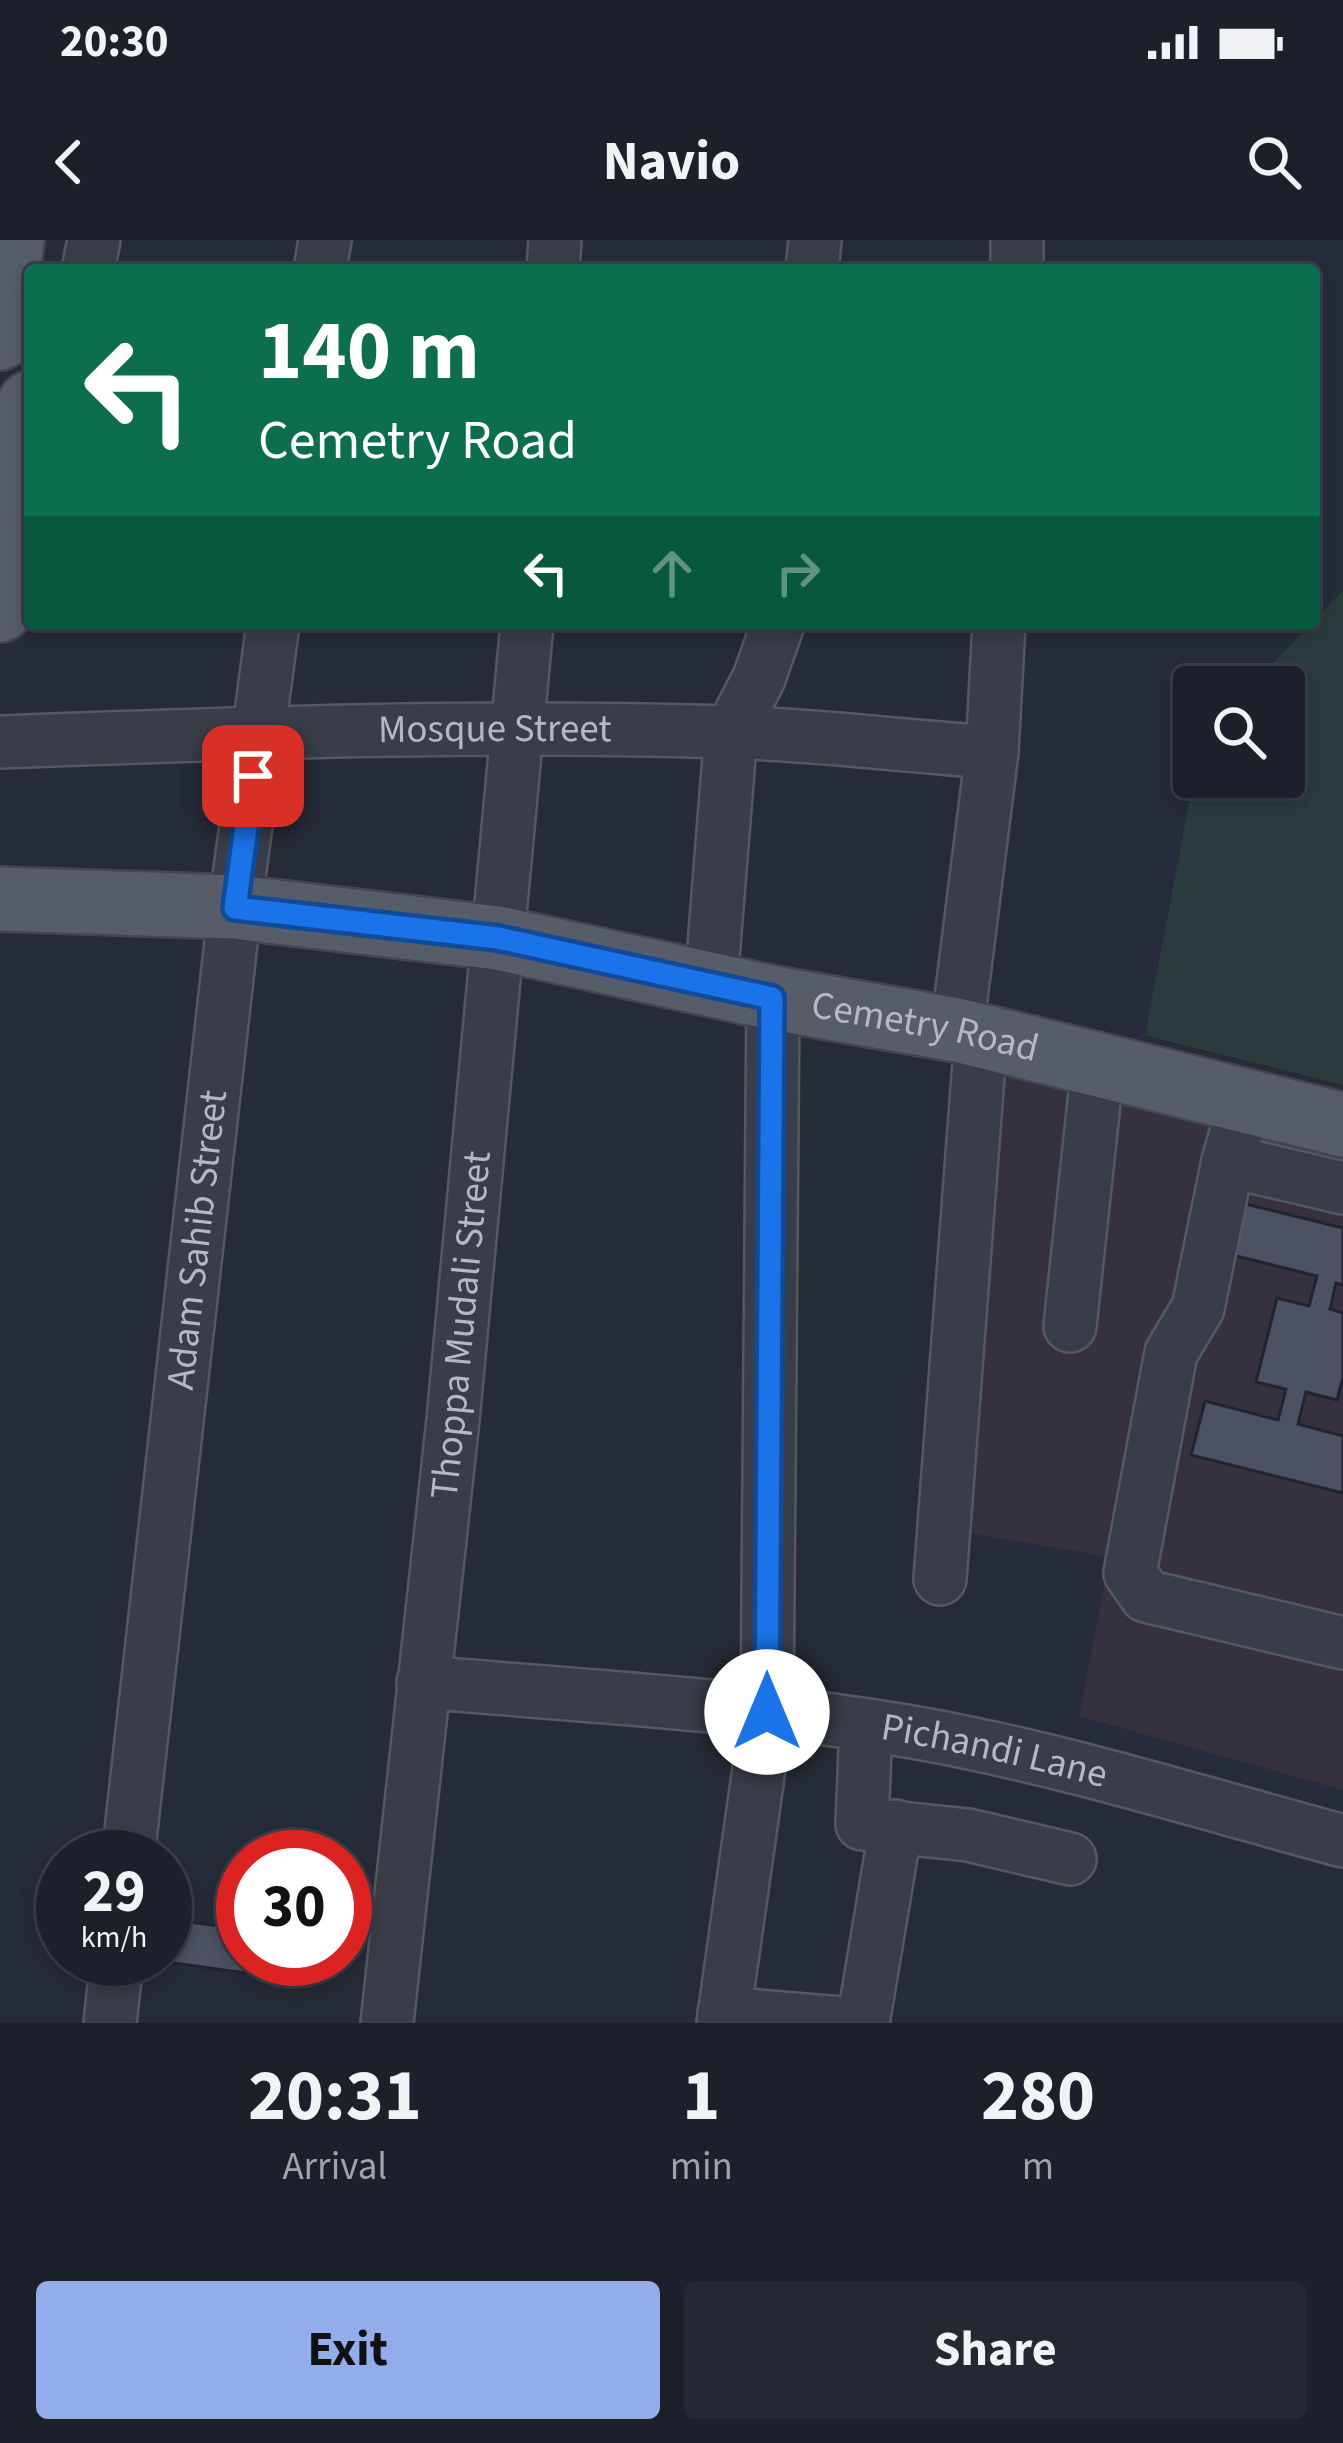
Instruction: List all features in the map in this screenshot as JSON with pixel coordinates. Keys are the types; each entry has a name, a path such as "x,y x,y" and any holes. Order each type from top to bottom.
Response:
{"main road":[{"path":"0,338 12,240"},
{"path":"0,610 24,444"},
{"name":"Cemetry Road","path":"0,899 235,908 498,938 772,998 969,1033 1343,1124"}],"street":[{"path":"0,610 24,562"},
{"name":"Adam Sahib Street","path":"131,1830 235,908 272,630"},
{"name":"Thoppa Mudali Street","path":"387,2023 456,1397 526,630"},
{"path":"711,983 731,732 759,678 776,630"},
{"path":"940,1579 969,1033 999,630"},
{"name":"Mosque Street","path":"0,742 259,733 731,732 992,752"},
{"path":"772,998 767,1712 723,2018 841,2023"},
{"path":"1070,1326 1098,1064"},
{"path":"1245,1100 1198,1308 1171,1353 1130,1573 1146,1596 1343,1643"},
{"path":"1228,1161 1343,1188"},
{"name":"Pichandi Lane","path":"423,1682 866,1725 1059,1764 1343,1841"},
{"path":"866,1725 862,1824 968,1835 1070,1859"},
{"path":"863,2023 896,1826"},
{"path":"110,2023 114,1986"}],"shaded area":[{"path":"1343,590 1343,1085 1145,1035 1190,798 1305,798 1305,666 1270,666 1305,630 1320,630 1320,614"},
{"path":"1006,1070 1343,1153 1343,1790 1079,1716 1110,1557 962,1532"}],"building":[{"path":"1229,1200 1343,1228 1343,1285 1336,1283 1330,1309 1343,1313 1343,1377 1337,1400 1306,1392 1298,1424 1343,1436 1343,1493 1191,1455 1205,1401 1278,1420 1286,1389 1256,1382 1277,1298 1309,1306 1317,1276 1216,1251"},
{"path":"192,1922 216,1925 216,1969 192,1965"}],"route":[{"path":"253,776 235,908 498,938 772,998 767,1712"}]}
